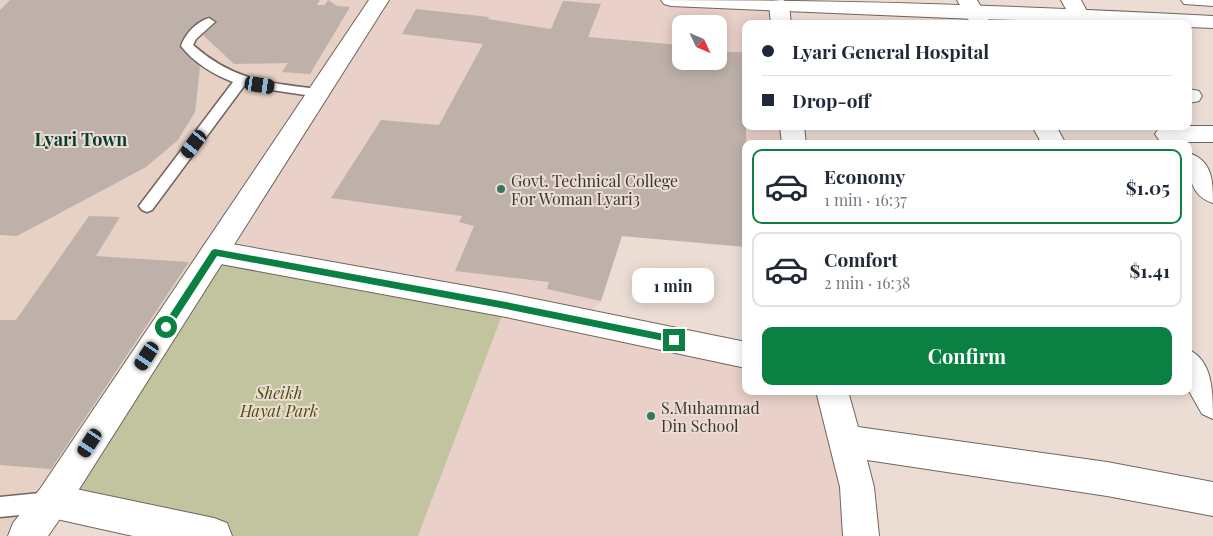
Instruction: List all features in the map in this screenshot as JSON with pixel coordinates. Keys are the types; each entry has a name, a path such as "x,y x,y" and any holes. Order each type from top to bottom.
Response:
{"street":[{"path":"26,536 52,501 379,0"},
{"path":"672,0 780,14 801,3 975,12 1078,13 1183,20"},
{"path":"1191,0 1213,0"},
{"path":"1192,21 1213,22"},
{"path":"1168,135 1213,134"},
{"path":"215,252 513,307 742,353"},
{"path":"1192,369 1213,404"},
{"path":"833,395 857,487 861,536"},
{"path":"845,441 1107,480 1213,499"},
{"path":"52,501 214,536"}],"lane":[{"path":"209,22 190,37 187,46 218,72 240,82 319,93"},
{"path":"147,206 240,82"},
{"path":"0,506 52,501"}],"shaded area":[{"path":"0,0 379,0 26,536 0,536"},
{"name":"Govt. Technical College For Woman Lyari3","path":"379,0 774,0 777,20 742,20 742,130 792,130 794,140 742,140 742,247 612,235 601,301 583,321 742,354 742,395 833,395 861,536 418,536 505,307 215,252"}],"green space":[{"name":"Sheikh Hayat Park","path":"215,252 506,305 418,536 215,536 52,501"}],"building":[{"path":"10,0 320,0 317,5 325,5 328,0 337,6 350,7 310,74 282,72 288,63 234,64 203,35 216,23 216,20 208,16 199,21 187,32 179,45 184,53 200,67 195,112 178,140 146,167 17,236 0,235 0,10"},
{"path":"563,1 601,4 588,37 672,44 672,70 728,70 728,52 742,52 742,130 746,130 746,140 742,140 742,247 622,236 601,301 547,289 549,282 455,271 474,226 459,222 462,216 331,198 381,120 439,125 483,44 402,34 416,9 489,17 488,19 551,29"},
{"path":"89,216 120,217 96,256 189,262 51,469 0,465 0,320 16,320"}],"place":[{"name":"Govt. Technical College For Woman Lyari3","path":"501,189"},
{"name":"S.Muhammad Din School","path":"651,416"}],"district":[{"name":"Lyari Town","path":"81,139"}],"route":[{"path":"166,327 215,252 506,305 674,340"}]}
